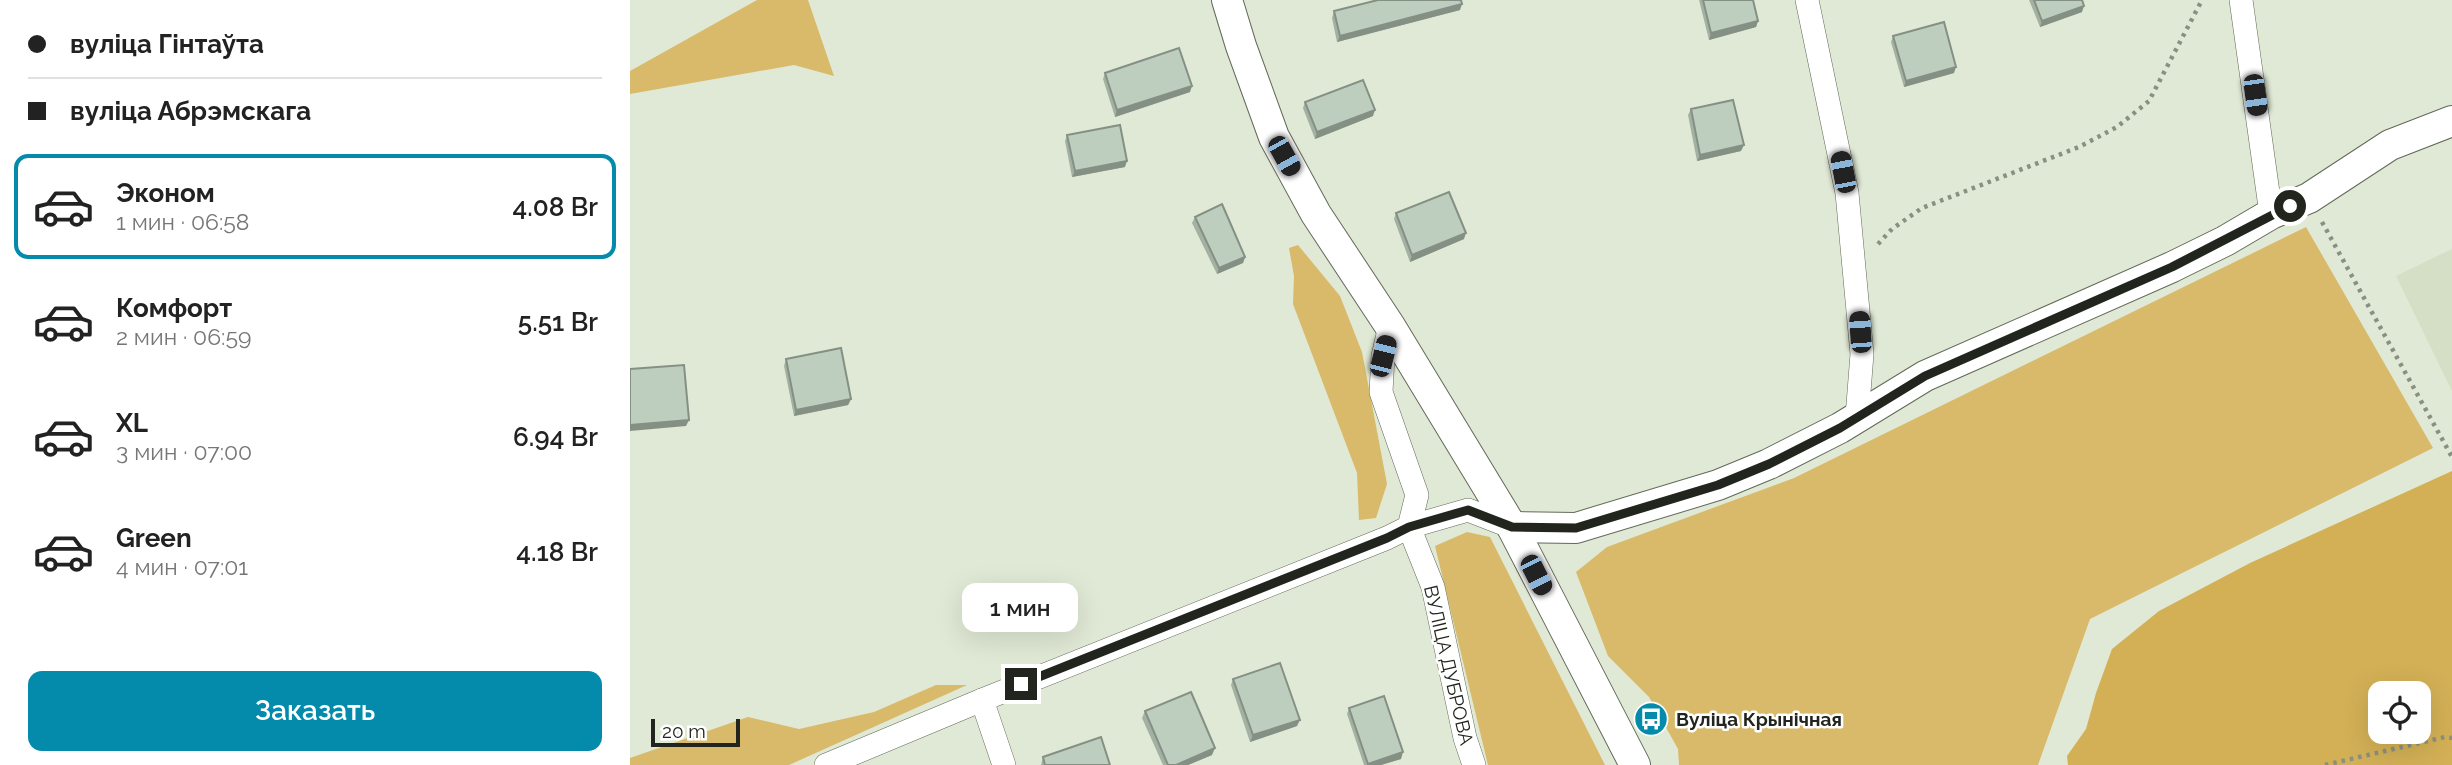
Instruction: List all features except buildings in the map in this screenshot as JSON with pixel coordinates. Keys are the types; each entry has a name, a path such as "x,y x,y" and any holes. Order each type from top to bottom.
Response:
{"street":[{"path":"1227,0 1274,137 1316,214 1390,326 1512,527 1635,765"},
{"path":"1807,0 1847,193 1861,354 1857,417"},
{"path":"2241,0 2271,214"},
{"path":"826,765 1409,527 1468,510 1512,527 1576,528 1718,485 1769,464 1857,417 1925,376 2225,241 2271,214 2309,198 2390,145 2452,121"},
{"path":"1390,326 1383,356 1381,392 1417,495 1409,527"},
{"name":"ВУЛІЦА ДУБРОВА","path":"1409,527 1433,587 1465,738 1474,765"},
{"path":"982,700 1004,765"}],"path":[{"path":"1855,267 1892,229 1922,208 2079,147 2117,127 2150,101 2202,0"},
{"path":"2309,198 2452,457"},
{"path":"2325,765 2452,737"}],"shaded area":[{"path":"757,0 808,0 834,76 794,65 630,94 630,71"},
{"path":"2306,227 2433,448 2090,619 2038,765 1679,765 1678,749 1649,697 1608,656 1576,572 1607,547 1794,478"},
{"path":"1298,245 1340,296 1362,352 1387,484 1376,518 1359,520 1357,473 1293,304 1294,276 1289,248"},
{"path":"2452,249 2452,391 2396,276"},
{"path":"2452,471 2452,765 2068,765 2067,756 2086,729 2112,649 2159,611 2250,563"},
{"path":"1467,532 1490,537 1605,765 1488,765 1435,546"},
{"path":"936,685 967,685 789,765 630,765 630,758 748,717 799,729 874,712"}],"place":[{"name":"Вуліца Крынічная","path":"1651,719"}],"route":[{"path":"1021,684 1409,527 1468,510 1512,527 1576,528 1718,485 1769,464 1840,428 1925,376 2172,267 2290,206"}]}
